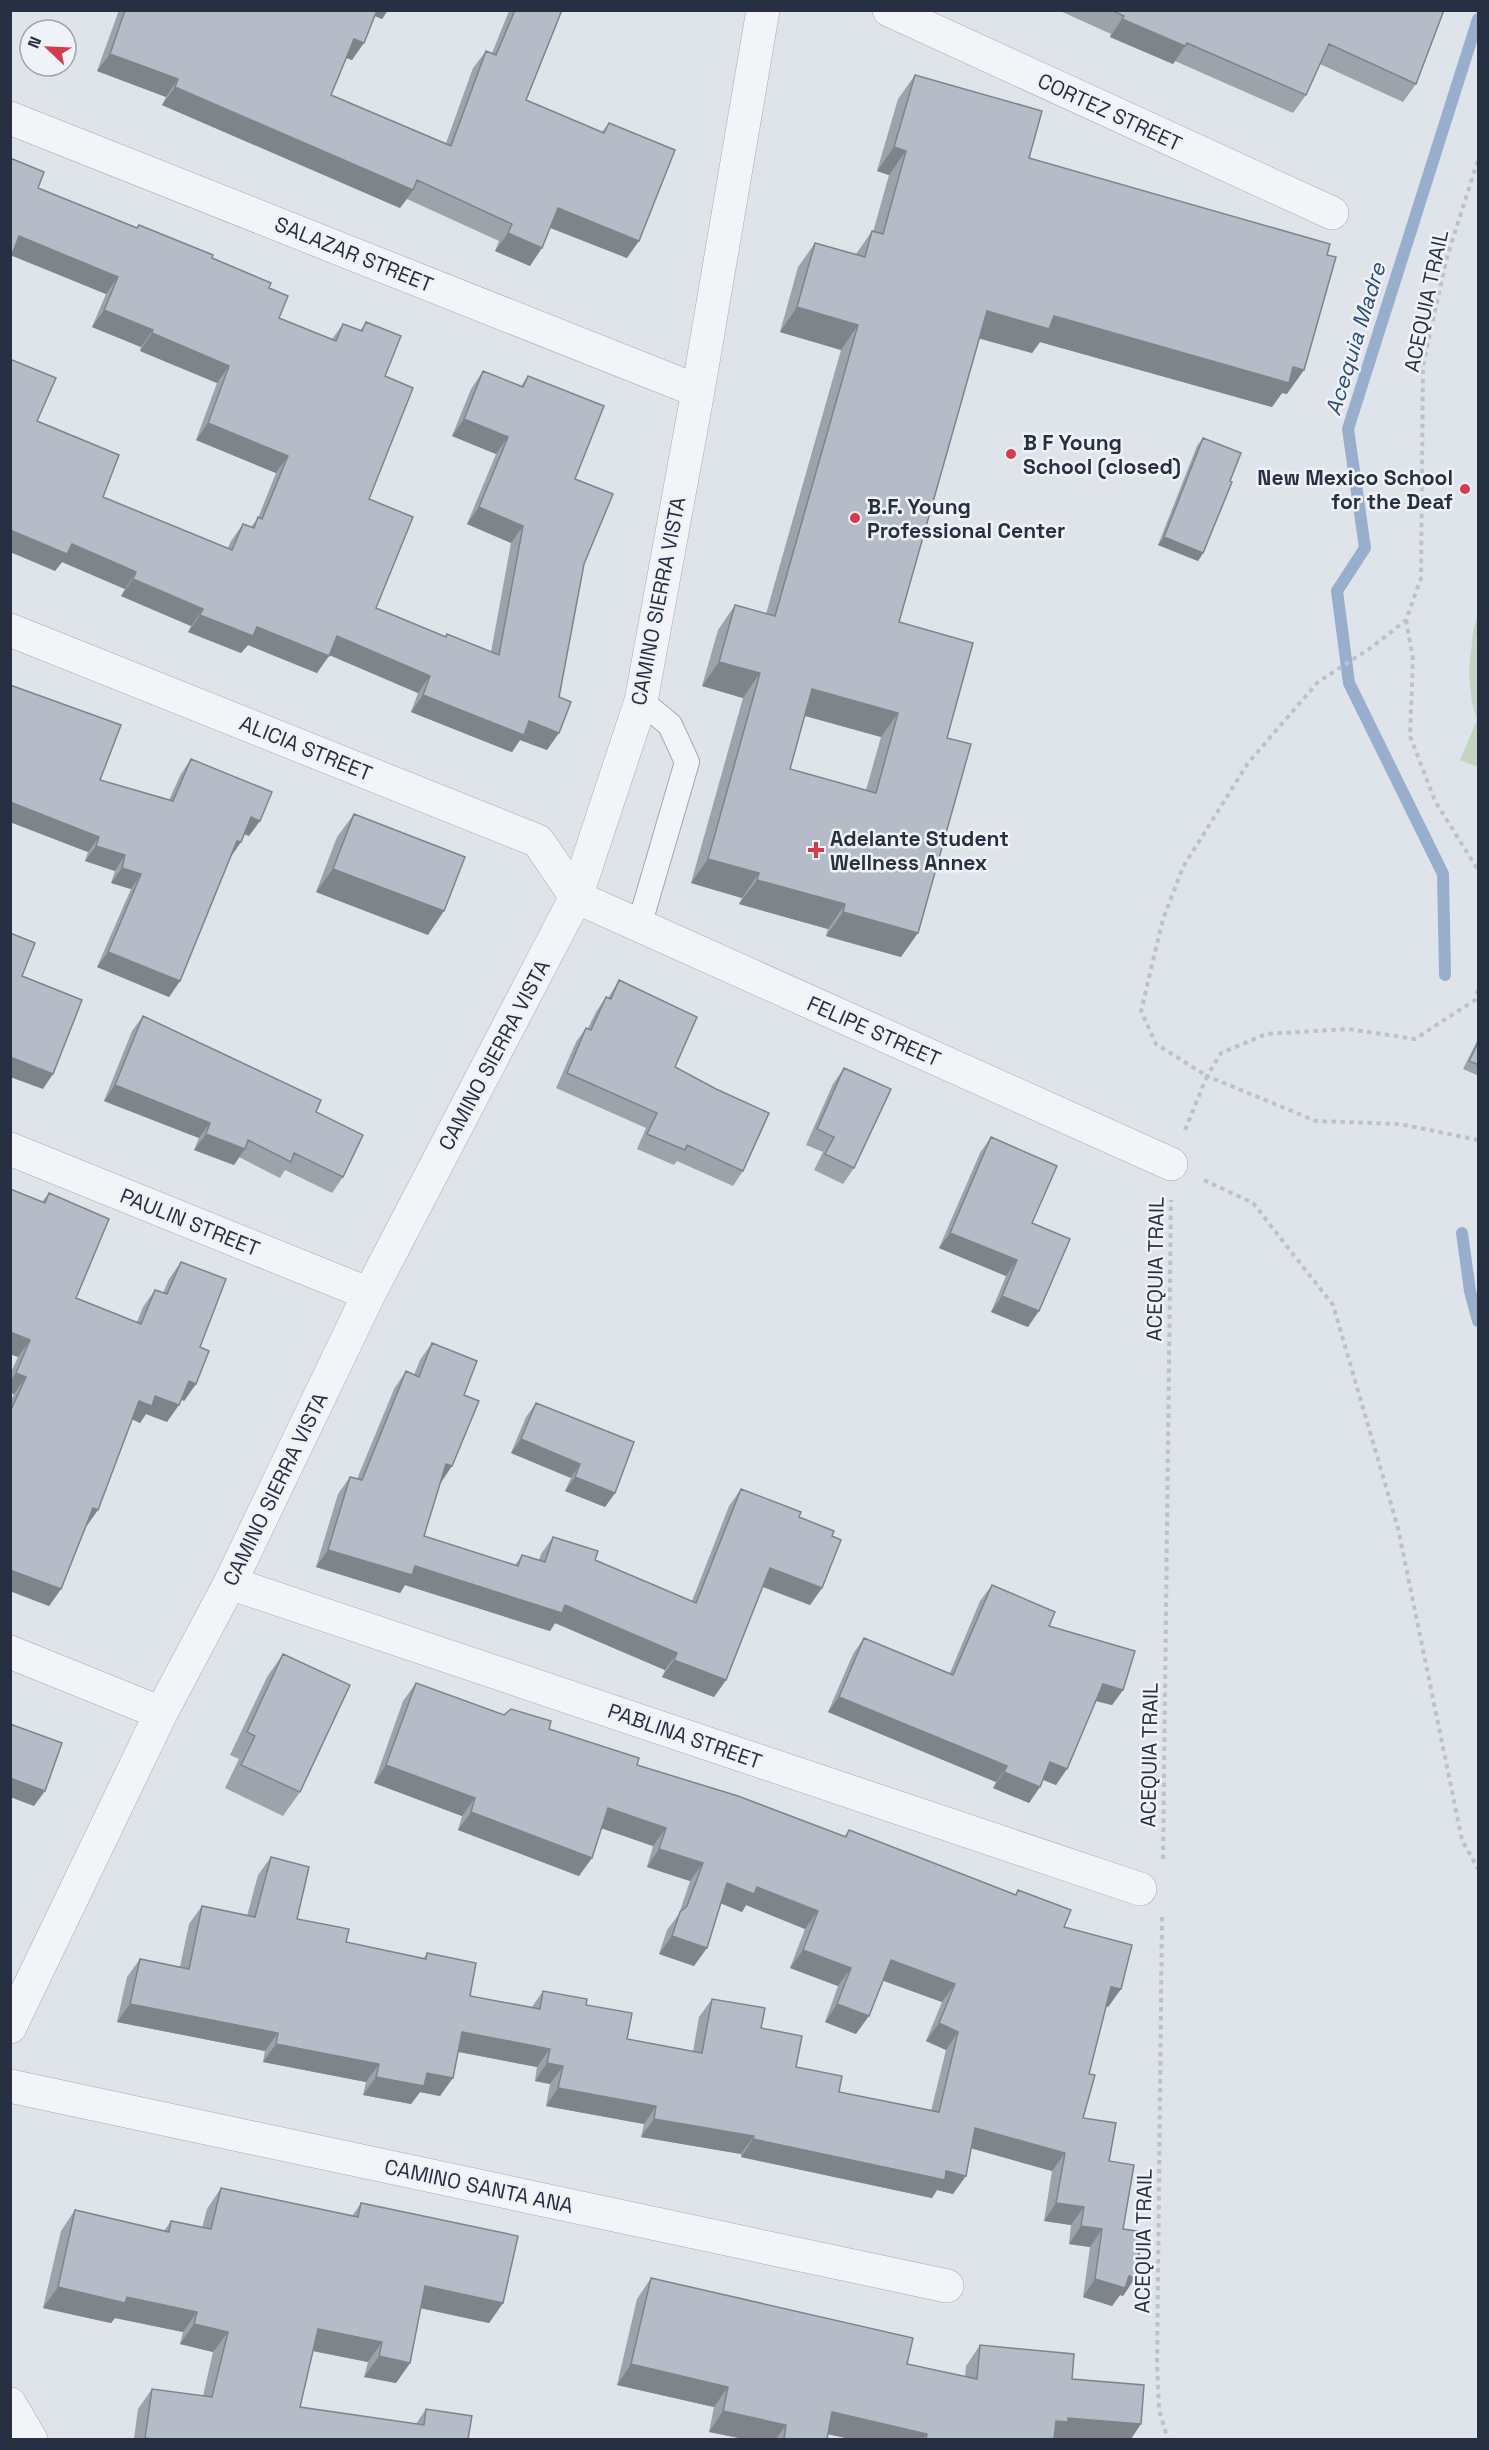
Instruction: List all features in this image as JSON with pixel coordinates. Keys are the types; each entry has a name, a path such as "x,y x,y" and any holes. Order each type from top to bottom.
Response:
{"street":[{"name":"CAMINO SIERRA VISTA","path":"10,2026 161,1713 230,1582 369,1294 576,897 641,700 698,391 763,10"},
{"name":"CORTEZ STREET","path":"889,10 1332,213"},
{"name":"SALAZAR STREET","path":"10,117 698,391"},
{"name":"ALICIA STREET","path":"10,630 538,841 576,897"},
{"name":"FELIPE STREET","path":"576,897 1171,1164"},
{"name":"PAULIN STREET","path":"10,1149 369,1294"},
{"name":"PABLINA STREET","path":"230,1582 1140,1889"},
{"path":"10,1653 161,1713"},
{"name":"CAMINO SANTA ANA","path":"10,2086 946,2286"},
{"path":"10,2403 31,2439"}],"lane":[{"path":"639,926 687,762 670,725 641,700"}],"path":[{"name":"ACEQUIA TRAIL","path":"1406,620 1421,578 1423,365 1447,257 1479,160"},
{"path":"1479,870 1474,858 1435,801 1410,736 1413,659 1406,620 1372,647 1318,682 1248,763 1184,867 1163,919 1141,1011 1156,1044 1208,1076 1316,1121 1400,1124 1479,1140"},
{"name":"ACEQUIA TRAIL","path":"1162,1865 1171,1164 1208,1076 1221,1053 1266,1034 1348,1029 1415,1039 1475,1000 1479,990"},
{"path":"1171,1164 1252,1203 1333,1305 1398,1528 1462,1840 1479,1869"},
{"name":"ACEQUIA TRAIL","path":"1162,1913 1156,2365 1159,2409 1168,2439"}],"green space":[{"path":"1478,613 1478,767 1460,760 1477,720 1472,703 1469,673 1473,632"}],"building":[{"path":"125,10 377,10 364,43 354,39 331,95 451,146 486,51 496,55 515,10 562,10 526,100 604,133 609,123 675,150 639,241 558,208 542,248 508,233 512,224 417,180 413,190 175,87 178,79 110,54"},
{"path":"1111,10 1444,10 1416,84 1329,44 1306,95 1187,43 1185,46 1122,19 1124,16"},
{"name":"B.F. Young Professional Center","path":"915,75 1042,111 1029,158 1330,244 1327,255 1336,257 1304,370 1293,367 1289,383 1054,316 1049,329 987,311 899,622 973,643 947,738 971,744 918,933 843,912 845,904 757,880 759,873 708,859 760,673 719,662 735,605 775,616 858,325 797,307 815,243 865,257 872,231 883,234 906,151 894,147","holes":["812,689 898,713 876,793 790,769"]},
{"path":"10,158 44,172 38,188 137,228 139,225 213,255 212,258 271,283 269,288 288,296 279,318 336,341 343,324 362,331 366,322 401,336 385,376 413,388 369,499 413,517 376,608 446,637 447,634 499,655 523,526 479,507 508,437 464,419 483,371 523,387 528,376 604,406 575,479 613,494 584,564 559,697 571,702 559,733 529,721 524,735 423,695 430,676 337,636 329,656 257,627 253,636 200,615 203,609 133,579 136,572 72,544 67,554 10,530 10,359 56,378 37,421 119,455 103,497 232,550 243,524 254,528 258,517 262,519 288,456 208,423 229,366 104,310 118,277 19,236 10,260"},
{"path":"1203,438 1241,453 1230,481 1232,482 1203,553 1164,537"},
{"path":"10,685 121,725 100,780 173,801 191,759 272,792 260,821 251,817 241,842 237,841 180,981 108,952 141,874 122,868 125,855 96,846 99,837 10,802"},
{"path":"354,814 465,857 444,911 333,869"},
{"path":"10,933 35,943 22,976 82,1000 53,1074 10,1057"},
{"path":"619,980 697,1017 675,1067 769,1113 743,1171 687,1145 685,1150 647,1134 657,1113 567,1073 586,1028 591,1030 606,997 611,999"},
{"path":"143,1016 321,1100 316,1112 363,1135 343,1177 294,1153 291,1162 248,1140 245,1149 206,1134 210,1123 115,1085"},
{"path":"1479,1041 1479,1065 1469,1061"},
{"path":"844,1068 891,1089 854,1168 825,1154 834,1137 817,1129"},
{"path":"991,1137 1057,1166 1032,1223 1070,1239 1039,1311 1002,1296 1017,1260 950,1233"},
{"path":"10,1189 45,1203 49,1193 109,1219 76,1298 141,1324 155,1290 167,1294 181,1262 226,1279 200,1347 209,1351 196,1384 189,1381 179,1405 155,1396 152,1406 139,1401 98,1510 93,1508 61,1589 10,1570 10,1412 26,1377 16,1373 30,1340 10,1332"},
{"path":"432,1343 477,1361 464,1395 479,1401 452,1466 446,1464 424,1536 518,1566 522,1555 545,1562 553,1537 598,1551 595,1560 696,1603 741,1489 801,1512 799,1517 834,1531 832,1536 841,1540 822,1588 770,1568 726,1680 674,1660 677,1653 565,1605 562,1613 415,1566 412,1575 328,1550 350,1477 362,1480 406,1371 419,1377"},
{"path":"536,1403 634,1442 615,1493 575,1477 580,1464 521,1439"},
{"path":"992,1585 1055,1612 1049,1626 1135,1651 1123,1690 1103,1684 1067,1769 1050,1762 1040,1787 1004,1772 1007,1766 839,1697 864,1638 953,1675"},
{"path":"283,1654 350,1685 300,1792 241,1765 255,1736 247,1732"},
{"path":"416,1683 504,1715 511,1709 551,1721 549,1729 639,1758 637,1765 738,1796 846,1837 849,1830 1016,1895 1018,1890 1071,1910 1064,1927 1132,1945 1121,1989 1111,1987 1089,2074 1095,2075 1083,2118 1116,2123 1109,2161 1134,2165 1123,2229 1143,2232 1135,2278 1129,2276 1125,2288 1095,2279 1102,2229 1081,2226 1084,2207 1056,2203 1065,2153 975,2128 966,2176 946,2171 945,2180 753,2139 754,2136 654,2119 656,2106 558,2088 563,2066 547,2063 550,2049 462,2032 453,2078 427,2073 424,2086 376,2077 379,2064 276,2044 278,2033 130,2004 140,1959 189,1969 202,1906 255,1917 271,1857 309,1867 297,1919 349,1929 346,1942 426,1959 427,1953 476,1963 470,1996 540,2009 543,1991 587,1999 586,2005 632,2013 627,2039 702,2053 712,1999 765,2008 761,2028 802,2036 796,2067 842,2076 839,2092 939,2112 958,2032 939,2023 955,1984 891,1960 869,2016 837,2004 851,1968 803,1950 818,1911 757,1887 754,1894 727,1883 707,1948 672,1936 680,1912 687,1906 703,1863 659,1849 666,1828 608,1808 592,1858 471,1812 475,1798 386,1765"},
{"path":"10,1724 62,1743 45,1791 10,1778"},
{"path":"221,2188 358,2217 361,2203 518,2236 503,2303 425,2286 410,2363 379,2356 382,2342 318,2329 300,2407 424,2425 426,2409 472,2416 468,2439 145,2438 152,2389 212,2397 228,2332 194,2324 197,2312 127,2297 125,2303 58,2287 75,2210 169,2232 171,2221 211,2229"},
{"path":"651,2278 913,2338 907,2364 977,2379 980,2345 1074,2354 1072,2379 1144,2385 1141,2424 1068,2418 1068,2422 1056,2421 1054,2439 926,2439 927,2434 832,2412 827,2439 784,2439 786,2425 723,2411 728,2387 631,2364"}],"waterway":[{"name":"Acequia Madre","path":"1445,975 1443,874 1349,683 1337,591 1365,548 1348,429 1478,19"},
{"name":"Acequia Madre","path":"1462,1233 1470,1291 1478,1321"}],"place":[{"name":"B F Young School (closed)","path":"1011,454"},
{"name":"New Mexico School for the Deaf","path":"1465,489"},
{"name":"B.F. Young Professional Center","path":"855,518"},
{"name":"Adelante Student Wellness Annex","path":"816,850"}]}
